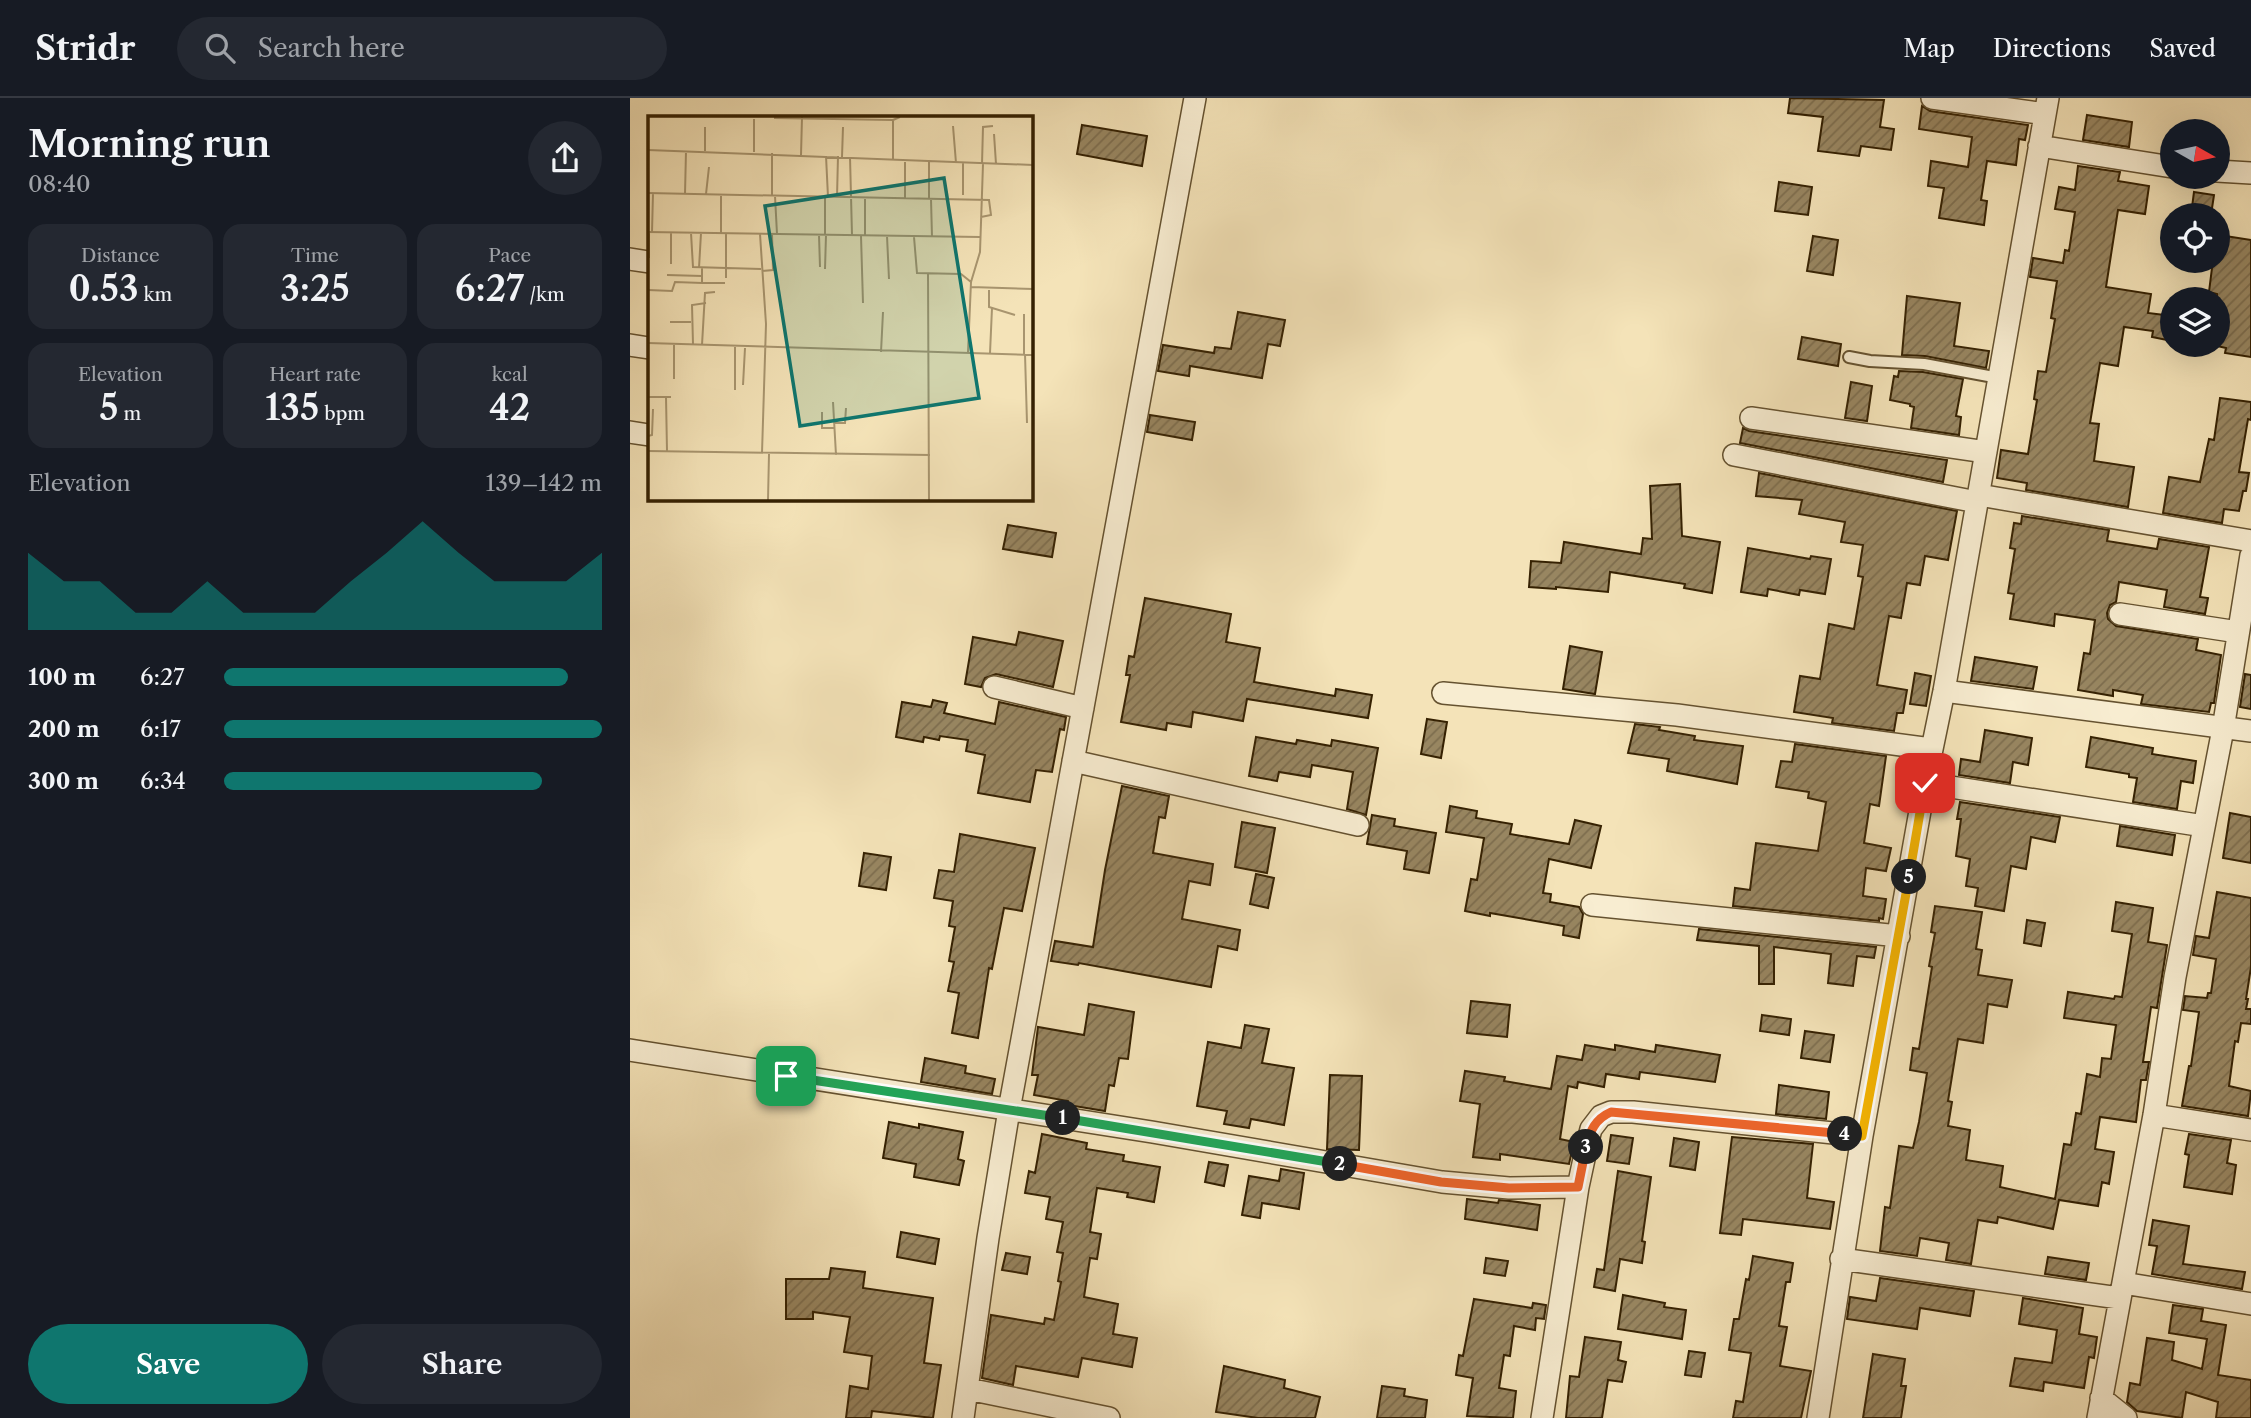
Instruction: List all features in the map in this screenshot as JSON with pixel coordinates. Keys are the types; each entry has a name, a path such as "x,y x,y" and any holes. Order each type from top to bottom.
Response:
{"street":[{"path":"964,1418 988,1238 1009,1110 1195,98"},
{"path":"1818,1418 1862,1136 1931,749 1944,691 2046,106 1933,98"},
{"path":"2039,146 2160,165"},
{"path":"2230,172 2251,173"},
{"path":"630,259 648,262"},
{"path":"630,345 648,348"},
{"path":"1751,418 1986,452"},
{"path":"630,432 648,435"},
{"path":"1734,454 1978,498 2251,541"},
{"path":"2126,1418 2100,1408 2154,1115 2175,977 2242,630 2251,556"},
{"path":"2120,614 2242,630"},
{"path":"994,688 1083,708"},
{"path":"1944,691 2251,731"},
{"path":"1443,693 1676,715 1931,749"},
{"path":"1073,761 1358,825"},
{"path":"1925,783 2204,826"},
{"path":"1592,905 1899,936"},
{"path":"630,1050 1441,1182 1509,1188 1578,1187"},
{"path":"1542,1418 1578,1187 1591,1129 1601,1116 1611,1112 1862,1136"},
{"path":"2154,1115 2251,1130"},
{"path":"1841,1259 2251,1304"},
{"path":"968,1389 1109,1418"}],"lane":[{"path":"1849,357 1870,361 1924,363 1999,378"}],"building":[{"path":"1790,98 1884,100 1880,127 1894,129 1891,150 1861,146 1859,156 1818,151 1823,117 1788,113"},
{"path":"1922,106 1930,111 2028,125 2025,140 2019,139 2016,165 1987,161 1981,200 1987,201 1984,225 1939,218 1944,188 1928,186 1931,161 1968,167 1972,137 1919,129"},
{"path":"2087,115 2132,122 2129,147 2083,140"},
{"path":"1082,125 1147,136 1142,166 1077,154"},
{"path":"2078,166 2120,172 2118,181 2149,186 2145,214 2118,210 2106,287 2151,294 2148,313 2160,314 2160,339 2152,337 2153,331 2124,327 2118,366 2100,363 2090,423 2099,424 2094,461 2134,467 2128,507 2026,490 2027,483 1997,478 2001,450 2028,454 2037,400 2034,399 2038,371 2046,372 2055,319 2051,318 2057,281 2030,277 2033,258 2063,263 2065,250 2069,251 2075,212 2055,209 2059,187 2075,190"},
{"path":"1779,182 1812,187 1808,215 1775,211"},
{"path":"2194,192 2214,195 2213,203 2193,203"},
{"path":"1813,236 1838,240 1833,275 1807,271"},
{"path":"2230,237 2251,240 2251,357 2230,354 2230,287 2210,287 2211,273 2230,273"},
{"path":"1907,296 1960,303 1954,346 1989,351 1986,368 1925,356 1902,355"},
{"path":"1238,312 1285,320 1280,346 1268,344 1262,378 1190,366 1189,376 1158,371 1163,345 1214,353 1215,347 1231,349"},
{"path":"1802,337 1841,344 1838,366 1798,359"},
{"path":"1899,371 1963,379 1956,416 1961,417 1959,435 1911,428 1914,407 1890,400 1894,376 1898,377"},
{"path":"1851,382 1872,386 1867,421 1845,418"},
{"path":"2220,398 2251,402 2251,420 2248,419 2239,472 2249,473 2239,511 2224,509 2222,523 2163,513 2169,477 2200,482 2209,439 2214,440"},
{"path":"1150,415 1195,422 1192,440 1147,432"},
{"path":"1743,428 1947,460 1943,482 1740,443"},
{"path":"1759,473 1957,511 1948,560 1925,556 1920,585 1907,583 1901,618 1889,616 1877,685 1907,690 1903,713 1897,713 1894,731 1832,723 1833,718 1794,712 1800,676 1820,679 1829,624 1854,629 1863,577 1858,576 1863,545 1841,542 1845,522 1799,514 1802,500 1756,496"},
{"path":"1680,484 1682,536 1720,542 1712,593 1684,588 1685,584 1610,572 1608,592 1529,587 1531,561 1561,563 1564,542 1641,554 1643,538 1652,539 1650,486"},
{"path":"2022,516 2109,530 2107,541 2157,549 2159,539 2209,547 2200,597 2208,598 2205,614 2164,607 2167,590 2119,582 2116,602 2110,605 2107,613 2108,619 2116,626 2198,639 2196,650 2221,655 2214,703 2211,703 2209,712 2141,704 2143,695 2113,690 2113,696 2078,690 2084,653 2090,654 2095,620 2055,614 2054,626 2010,619 2014,594 2008,593 2015,549 2010,548 2014,523 2021,524"},
{"path":"1008,525 1056,533 1052,557 1003,549"},
{"path":"1748,548 1810,559 1811,556 1831,559 1825,594 1800,590 1799,595 1768,589 1767,596 1741,592"},
{"path":"1145,598 1231,614 1226,642 1260,648 1254,682 1335,696 1336,689 1372,695 1368,718 1247,699 1243,721 1193,712 1191,727 1167,723 1166,730 1121,722 1130,675 1126,675 1129,656 1134,657"},
{"path":"1019,632 1063,641 1053,687 996,674 985,678 981,687 965,684 973,637 1016,645"},
{"path":"1570,646 1602,652 1595,694 1563,689"},
{"path":"1975,657 2037,667 2033,689 1971,681"},
{"path":"1915,673 1931,676 1926,706 1910,704"},
{"path":"2245,674 2251,675 2251,709 2240,707"},
{"path":"933,700 947,703 944,713 995,724 999,702 1066,717 1064,730 1060,729 1052,772 1036,770 1030,802 978,793 985,755 966,751 968,740 940,736 939,740 924,737 923,742 896,737 902,702 931,707"},
{"path":"1427,719 1447,722 1441,758 1421,754"},
{"path":"1635,724 1695,736 1694,740 1743,746 1737,784 1667,771 1669,759 1628,753"},
{"path":"1985,730 2032,738 2028,765 2013,762 2010,783 1959,775 1961,759 1980,762"},
{"path":"1256,737 1296,744 1297,740 1331,746 1332,740 1378,748 1366,815 1347,809 1353,772 1312,765 1310,777 1279,772 1277,781 1249,776"},
{"path":"2091,737 2153,748 2152,754 2196,761 2193,783 2181,781 2177,809 2133,802 2137,778 2129,777 2129,774 2086,767"},
{"path":"1795,744 1886,756 1879,806 1870,804 1864,843 1891,848 1886,871 1866,868 1863,896 1886,899 1883,919 1879,918 1879,921 1733,906 1735,888 1750,890 1756,843 1818,851 1826,802 1808,798 1809,792 1776,787 1781,761 1792,762"},
{"path":"1122,786 1169,796 1165,818 1159,817 1153,853 1213,864 1210,885 1189,881 1182,919 1240,930 1237,950 1218,946 1211,987 1079,963 1051,961 1055,941 1093,947"},
{"path":"1960,802 2060,817 2055,842 2031,837 2026,869 2011,866 2004,911 1975,906 1978,888 1966,886 1970,859 1956,856 1961,819 1957,819"},
{"path":"1450,806 1477,811 1476,818 1512,824 1510,834 1569,844 1575,820 1601,826 1591,868 1549,859 1543,893 1551,894 1550,902 1579,907 1583,914 1579,938 1563,935 1564,926 1465,911 1471,879 1477,880 1484,838 1446,832"},
{"path":"2230,813 2251,817 2251,863 2223,858"},
{"path":"1372,815 1395,819 1394,826 1436,833 1429,873 1404,869 1407,851 1367,844"},
{"path":"1242,822 1275,828 1267,873 1235,867"},
{"path":"2120,826 2175,835 2172,855 2117,846"},
{"path":"960,834 1035,848 1022,911 1004,908 992,969 989,968 978,1038 952,1033 959,993 948,991 954,962 949,961 955,927 949,926 953,901 934,898 939,870 954,872"},
{"path":"864,853 891,857 886,890 859,886"},
{"path":"1256,874 1274,878 1268,908 1250,904"},
{"path":"2217,892 2251,898 2251,967 2246,1009 2251,1009 2251,1024 2241,1023 2238,1042 2235,1041 2229,1086 2251,1091 2248,1116 2182,1106 2199,1012 2183,1010 2185,996 2207,998 2208,993 2211,993 2216,959 2193,955 2196,936 2209,938"},
{"path":"2116,902 2153,908 2148,942 2167,945 2157,1008 2151,1007 2143,1062 2149,1062 2146,1080 2141,1080 2136,1122 2100,1117 2095,1149 2114,1152 2109,1184 2102,1182 2098,1206 2059,1200 2053,1229 1998,1217 1997,1223 1978,1220 1971,1264 1946,1260 1949,1243 1920,1238 1917,1256 1880,1251 1885,1207 1890,1208 1899,1146 1913,1148 1927,1073 1910,1070 1913,1048 1919,1049 1932,967 1929,966 1935,933 1931,932 1935,906 1982,912 1976,949 1982,950 1978,975 2012,980 2007,1007 1988,1004 1983,1043 1958,1039 1948,1101 1952,1102 1948,1126 1970,1130 1966,1160 2003,1166 2000,1187 2055,1199 2064,1144 2071,1145 2076,1113 2081,1114 2087,1074 2100,1077 2102,1058 2111,1059 2116,1025 2064,1018 2068,992 2114,999 2115,996 2122,997 2132,934 2112,931"},
{"path":"2027,920 2045,923 2041,946 2024,943"},
{"path":"1699,929 1876,947 1874,958 1857,956 1853,986 1828,983 1831,954 1774,947 1774,984 1759,984 1759,946 1697,940"},
{"path":"1471,1001 1510,1005 1507,1037 1467,1033"},
{"path":"1089,1004 1134,1012 1128,1059 1119,1058 1114,1086 1109,1085 1105,1111 1068,1105 1068,1101 1034,1095 1038,1075 1032,1075 1038,1027 1084,1035"},
{"path":"1762,1015 1791,1019 1789,1035 1760,1031"},
{"path":"1245,1025 1269,1029 1262,1063 1294,1068 1284,1125 1251,1119 1249,1128 1224,1124 1227,1111 1197,1106 1208,1042 1241,1048"},
{"path":"1805,1031 1834,1035 1830,1062 1801,1058"},
{"path":"1585,1045 1615,1050 1615,1045 1655,1052 1656,1045 1720,1055 1715,1082 1640,1072 1639,1079 1606,1074 1604,1087 1578,1082 1577,1088 1568,1086 1560,1139 1574,1142 1569,1164 1500,1154 1500,1160 1473,1157 1480,1104 1460,1101 1465,1071 1505,1077 1504,1081 1551,1089 1557,1056 1582,1060"},
{"path":"925,1058 966,1066 965,1073 995,1079 992,1094 921,1082"},
{"path":"1330,1075 1362,1076 1359,1150 1327,1149"},
{"path":"1779,1085 1829,1092 1826,1119 1776,1114"},
{"path":"889,1122 963,1132 958,1159 964,1161 959,1185 914,1177 916,1164 883,1158"},
{"path":"1042,1134 1087,1143 1086,1149 1124,1155 1123,1161 1160,1167 1154,1202 1127,1197 1128,1193 1097,1188 1090,1232 1101,1234 1097,1259 1090,1258 1084,1297 1118,1304 1113,1334 1137,1338 1132,1367 1082,1358 1078,1377 1016,1366 1013,1385 982,1378 991,1315 1044,1324 1045,1318 1054,1320 1061,1282 1058,1281 1063,1253 1057,1252 1063,1222 1046,1219 1050,1197 1025,1193 1029,1171 1035,1173"},
{"path":"2189,1134 2231,1140 2227,1163 2236,1165 2232,1194 2184,1187 2189,1155 2185,1154"},
{"path":"1611,1135 1633,1138 1629,1164 1607,1161"},
{"path":"1732,1137 1813,1144 1807,1198 1834,1202 1830,1229 1743,1219 1741,1235 1720,1233"},
{"path":"1674,1138 1699,1142 1695,1170 1670,1166"},
{"path":"1209,1162 1228,1165 1224,1186 1205,1182"},
{"path":"1281,1169 1304,1173 1299,1209 1262,1203 1260,1218 1242,1215 1249,1176 1279,1181"},
{"path":"1618,1171 1651,1177 1642,1241 1645,1242 1642,1263 1620,1259 1615,1291 1594,1287 1597,1269 1604,1270"},
{"path":"1467,1199 1540,1205 1537,1230 1465,1219"},
{"path":"2153,1220 2189,1226 2183,1264 2245,1272 2242,1289 2152,1274 2157,1246 2149,1245"},
{"path":"901,1232 939,1239 935,1264 897,1257"},
{"path":"1006,1253 1030,1257 1027,1274 1002,1270"},
{"path":"1753,1256 1793,1263 1790,1282 1786,1282 1779,1326 1787,1327 1780,1366 1811,1371 1801,1418 1733,1418 1736,1401 1743,1402 1751,1353 1729,1350 1734,1319 1739,1319"},
{"path":"2048,1257 2089,1263 2086,1280 2045,1274"},
{"path":"1486,1258 1508,1261 1505,1276 1484,1273"},
{"path":"831,1268 865,1272 863,1288 933,1298 924,1363 941,1365 933,1418 872,1411 871,1418 846,1418 850,1386 868,1389 872,1356 844,1352 850,1317 813,1312 813,1319 786,1319 786,1279 829,1279"},
{"path":"1880,1278 1974,1291 1970,1316 1920,1308 1917,1329 1847,1319 1850,1297 1876,1301"},
{"path":"1623,1295 1665,1303 1664,1307 1686,1310 1682,1339 1618,1329"},
{"path":"2023,1298 2083,1308 2079,1334 2097,1337 2094,1358 2089,1357 2084,1388 2044,1382 2043,1391 2010,1386 2015,1358 2052,1363 2057,1330 2019,1324"},
{"path":"1474,1299 1532,1308 1533,1303 1546,1305 1544,1319 1536,1318 1535,1330 1514,1326 1510,1356 1504,1355 1499,1388 1516,1391 1513,1418 1467,1416 1473,1378 1456,1375 1459,1355 1463,1356"},
{"path":"2173,1305 2203,1309 2201,1321 2226,1325 2218,1375 2251,1380 2251,1418 2216,1418 2218,1402 2186,1392 2182,1418 2137,1411 2127,1402 2130,1383 2140,1385 2147,1338 2174,1342 2172,1360 2202,1369 2207,1339 2169,1333"},
{"path":"1585,1337 1621,1342 1618,1360 1626,1362 1622,1382 1608,1380 1602,1418 1566,1418 1570,1376 1579,1377"},
{"path":"1689,1351 1705,1353 1701,1377 1685,1375"},
{"path":"1873,1354 1905,1359 1901,1386 1906,1386 1901,1418 1863,1418"},
{"path":"1224,1366 1285,1380 1284,1388 1320,1397 1315,1418 1258,1418 1216,1412"},
{"path":"1382,1386 1405,1389 1404,1396 1427,1400 1425,1418 1377,1418"}],"route":[{"path":"786,1076 1152,1132 1441,1182 1509,1188 1578,1187 1591,1129 1601,1116 1611,1112 1862,1136 1925,783"}]}
